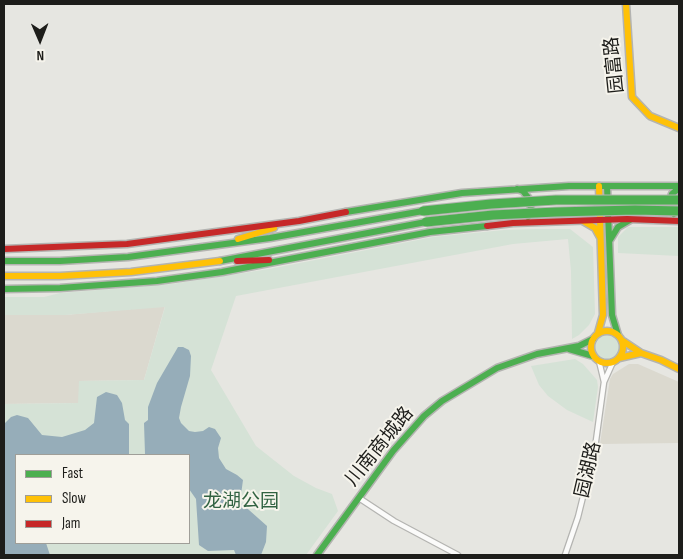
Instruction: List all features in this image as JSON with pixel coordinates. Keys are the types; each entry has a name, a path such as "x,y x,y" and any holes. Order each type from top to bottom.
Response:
{"main road":[{"name":"园富路","path":"626,4 632,97 650,116 679,128"},
{"path":"4,249 127,244 300,221 382,205 462,193 512,189 603,186 679,187"},
{"path":"603,186 605,240 612,315 624,348 616,360"},
{"path":"679,187 672,194 669,205 679,220"},
{"path":"512,189 523,191 530,200 531,205 528,216 514,224"},
{"path":"4,261 60,261 128,257 216,246 423,211 491,204 556,200 679,200"},
{"path":"4,276 60,276 131,272 218,261 426,222 502,214 625,210 679,211"},
{"path":"605,240 618,227 633,219"},
{"path":"4,289 132,284 222,272 430,232 581,220 679,220"},
{"path":"581,220 595,228 605,240 603,315 590,346 596,359"},
{"path":"216,246 300,221"},
{"path":"218,261 288,260"},
{"path":"568,349 608,330 641,353 679,369"},
{"path":"568,349 606,363 641,353"},
{"name":"川南商城路","path":"318,555 409,431 442,401 478,378 503,366 537,354 568,349"}],"street":[{"path":"596,359 604,382"},
{"path":"604,382 616,360"},
{"name":"园湖路","path":"565,555 578,517 595,448 604,382"},
{"path":"359,498 403,526 458,555"}],"shaded area":[{"path":"165,306 144,380 79,381 79,403 4,404 4,315 65,315"},
{"path":"629,364 638,364 679,382 679,443 600,444 610,379 613,374"}],"green space":[{"path":"628,227 679,227 679,256 618,253 618,237"},
{"name":"龙湖公园","path":"570,229 593,247 595,314 589,325 572,339 571,271 568,239 513,244 236,296 211,370 256,446 294,476 332,494 338,511 306,555 4,555 4,404 78,403 79,381 144,380 165,307 65,315 4,315 4,297 44,297 60,293 172,284 269,269 433,237 504,230"},
{"path":"607,335 615,339 619,347 615,355 607,359 599,355 595,347 599,339"},
{"path":"575,359 583,364 597,380 598,387 593,422 567,410 548,396 539,385 531,366"}],"water":[{"path":"178,347 189,350 191,356 190,376 179,418 189,431 203,431 209,427 215,429 221,438 218,448 219,458 226,469 243,480 240,502 267,526 266,542 261,555 236,555 234,550 208,551 199,545 196,499 190,490 190,454 145,454 144,423 148,420 148,407 157,383"},
{"path":"106,392 117,395 122,403 125,420 129,424 129,454 15,454 15,544 46,544 50,555 4,555 4,424 11,417 17,415 28,418 42,435 62,437 85,430 94,423 97,397"}],"traffic: fast":[{"path":"346,212 462,193 569,186 679,186"},
{"path":"607,186 612,315 618,335"},
{"path":"674,214 669,205 670,199 672,194 679,188"},
{"path":"517,189 523,191 530,200 531,211 528,217"},
{"path":"423,211 556,200 679,200"},
{"path":"4,261 60,261 128,257 270,238 423,211"},
{"path":"426,222 493,215 556,212 679,211"},
{"path":"610,240 618,227 630,220"},
{"path":"220,261 426,222"},
{"path":"4,289 60,288 157,281 222,272 430,232 487,226"},
{"path":"317,555 393,451 424,416 442,401 497,368 537,354 579,346 593,339"},
{"path":"569,349 593,356"}],"traffic: slow":[{"path":"626,4 632,97 650,116 679,128"},
{"path":"598,333 603,315 599,186"},
{"path":"583,221 595,228 600,237"},
{"path":"238,239 274,228"},
{"path":"4,276 60,276 131,272 220,261"},
{"path":"607,331 619,335 623,347 619,359 607,363 595,359 591,347 595,335 607,331"},
{"path":"619,358 641,353 623,341"},
{"path":"641,353 679,369"}],"traffic: jam":[{"path":"4,249 127,244 299,221 346,212"},
{"path":"487,226 513,223 627,219 679,221"},
{"path":"237,261 269,260"}]}
